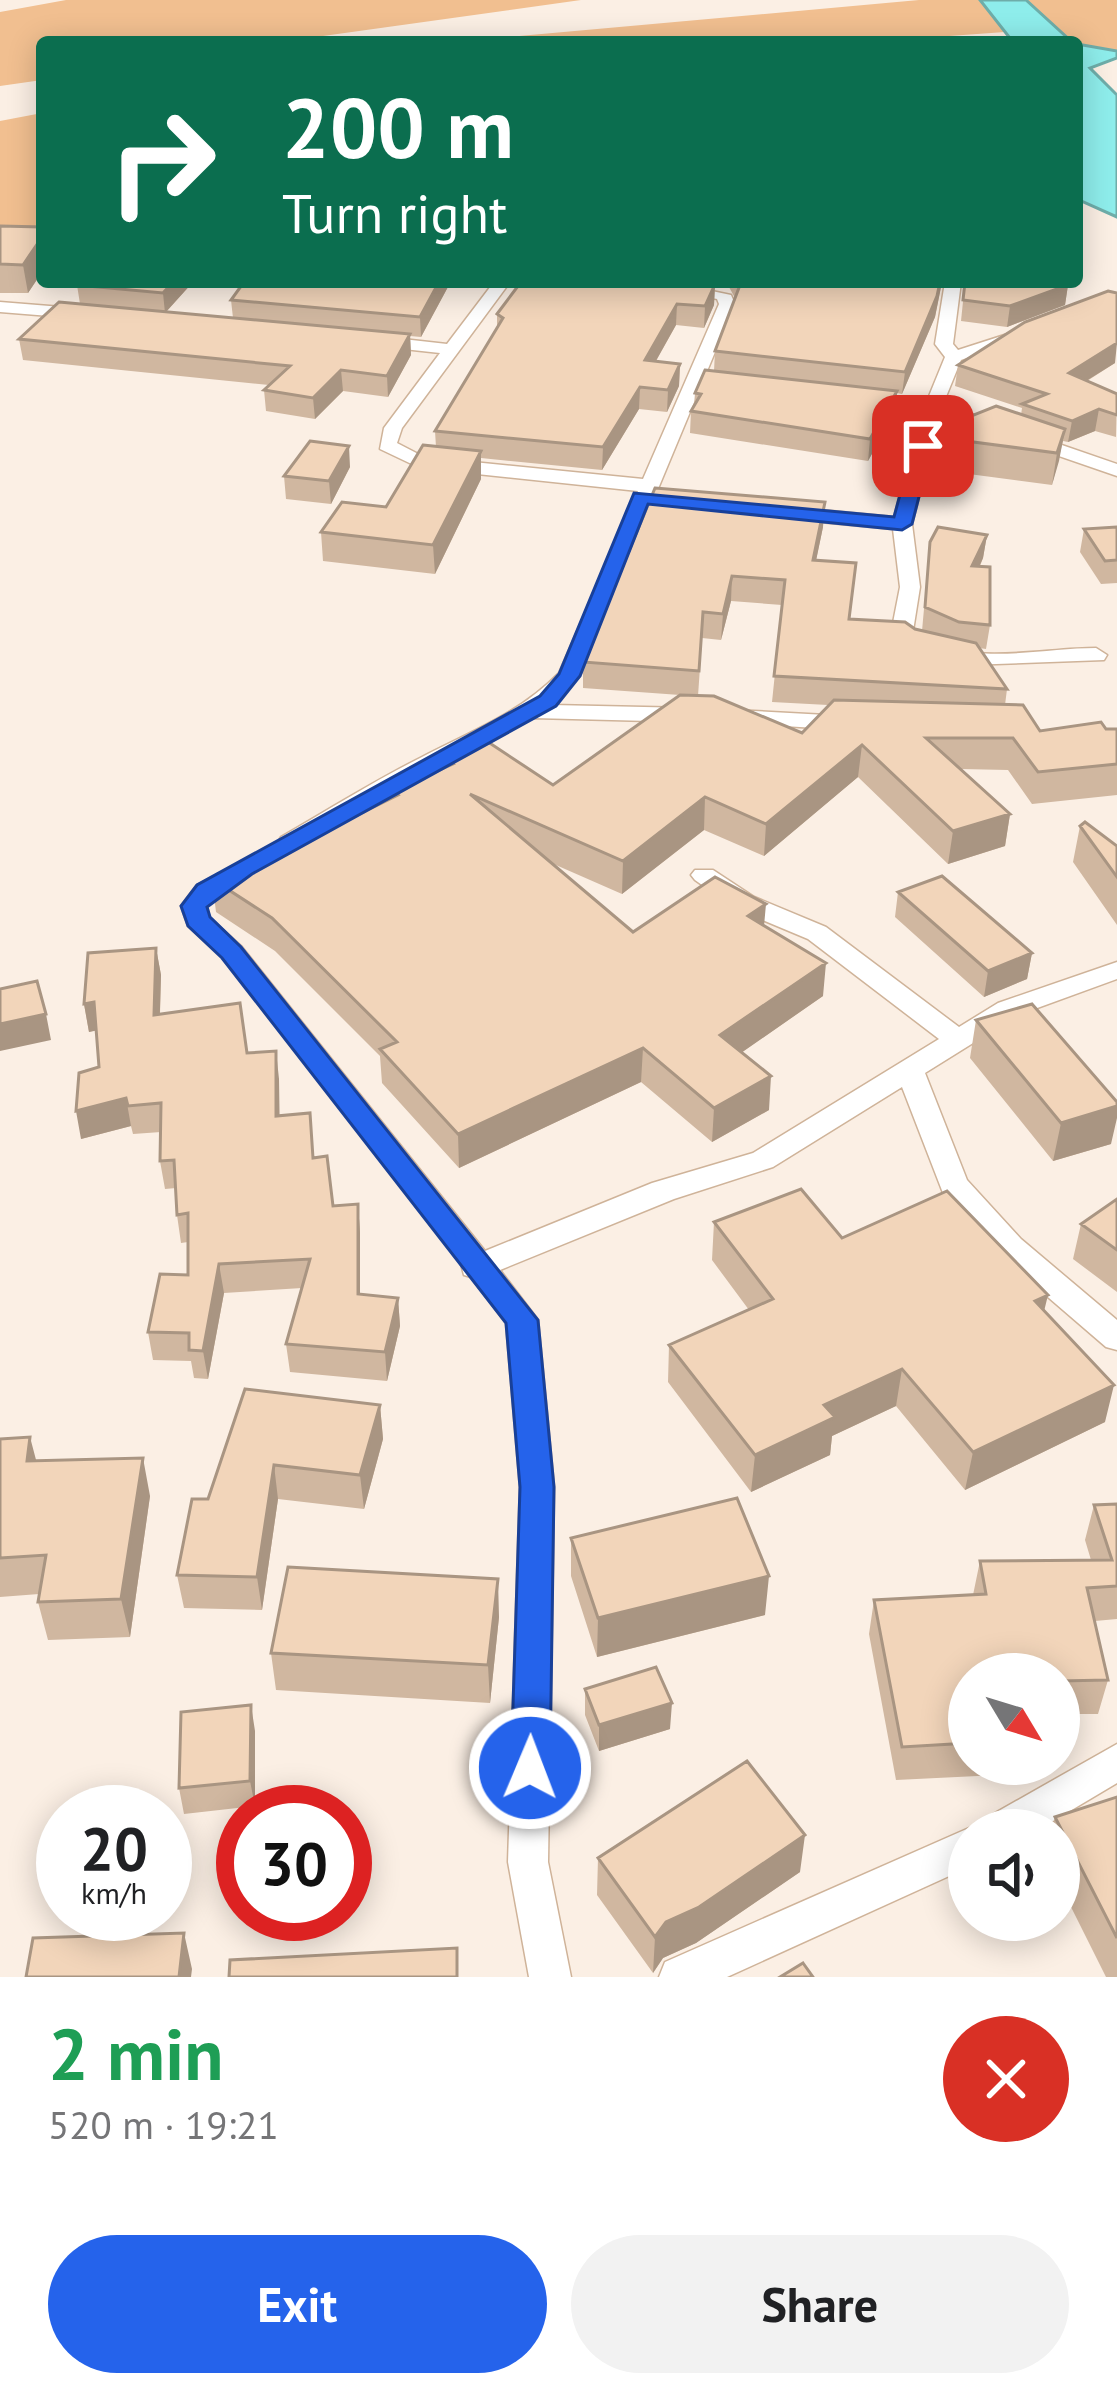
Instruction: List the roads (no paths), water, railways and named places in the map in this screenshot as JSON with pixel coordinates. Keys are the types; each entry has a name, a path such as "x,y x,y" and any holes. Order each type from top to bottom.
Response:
{"street":[{"path":"497,288 393,428 387,445 394,453 420,462 652,495"},
{"path":"550,1977 528,1862 537,1487 522,1320 232,952 197,920 194,906 206,890 427,763 548,701 569,676 652,495 727,304 726,288 671,289"},
{"path":"952,288 944,344 954,358"},
{"path":"0,307 115,316"},
{"path":"1040,327 954,358 933,407 902,524 910,587 902,633 911,643 940,656 1096,655"},
{"path":"355,338 449,350"},
{"path":"696,380 720,383"},
{"path":"838,396 933,407 1117,470"},
{"path":"760,510 902,524"},
{"path":"530,711 874,724"},
{"path":"704,875 745,902 817,933 960,1041"},
{"path":"476,1267 663,1191 763,1160 1008,1009 1117,970"},
{"path":"910,1072 954,1185 1010,1247 1117,1338"},
{"path":"1038,1809 1117,1762"},
{"path":"680,1977 948,1856"}],"water":[{"path":"980,0 1026,0 1065,36 1008,36"},
{"path":"1083,45 1117,51 1117,58 1090,68 1117,95 1117,217 1083,202"}]}
